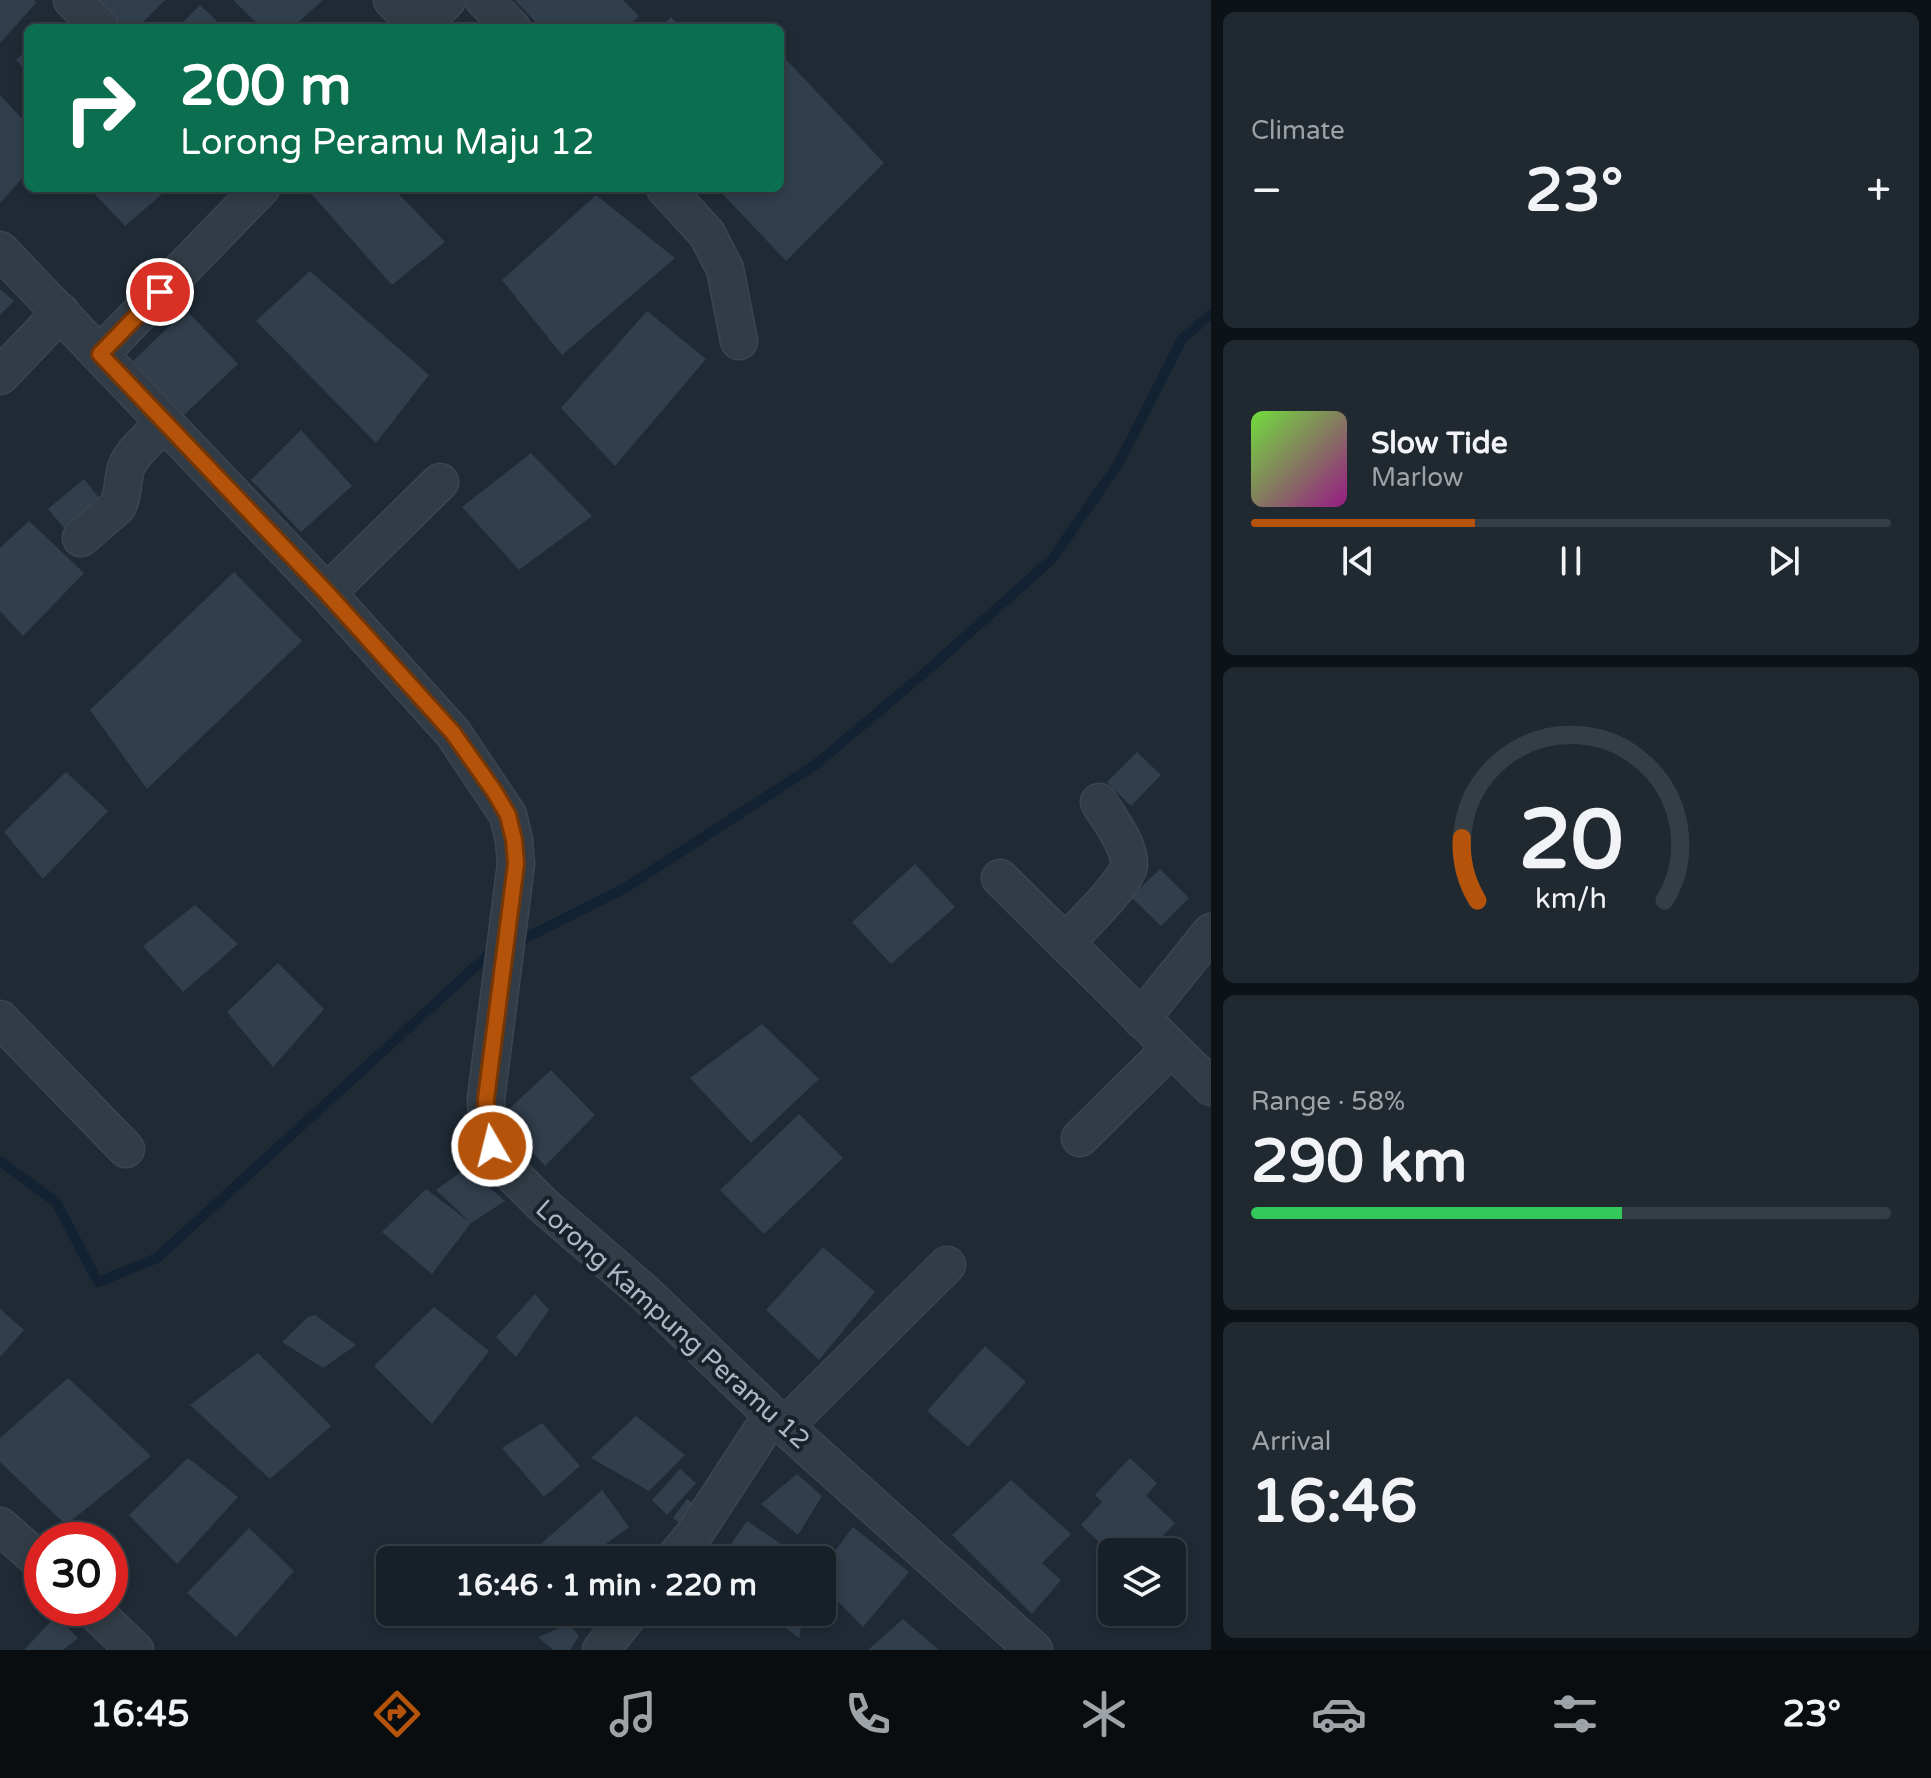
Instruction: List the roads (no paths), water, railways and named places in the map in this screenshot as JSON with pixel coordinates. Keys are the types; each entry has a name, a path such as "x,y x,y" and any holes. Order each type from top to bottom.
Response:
{"street":[{"path":"72,0 97,24"},
{"path":"392,0 417,24"},
{"path":"423,24 447,0"},
{"path":"484,0 508,24"},
{"path":"100,354 257,192"},
{"path":"669,192 707,234 725,269 739,341"},
{"name":"Lorong Kampung Peramu 12","path":"0,250 327,593 453,733 508,815 516,864 486,1099 492,1146 504,1166 544,1206 645,1293 778,1420 1034,1650"},
{"path":"0,376 61,312"},
{"path":"81,538 117,507 126,468 132,457 165,423"},
{"path":"327,593 440,482"},
{"path":"1065,943 1122,881 1129,866 1125,848 1099,802"},
{"path":"1000,878 1211,1087"},
{"path":"1141,1019 1211,932"},
{"path":"0,1019 126,1149"},
{"path":"1080,1138 1171,1048"},
{"path":"684,1546 778,1420 947,1265"},
{"path":"0,1526 24,1547"},
{"path":"110,1626 135,1650"},
{"path":"601,1650 620,1626"}],"waterway":[{"path":"518,942 625,888 815,765 1052,559 1119,463 1182,339 1211,314"},
{"path":"0,1161 56,1202 98,1282 157,1258 487,956"}]}
